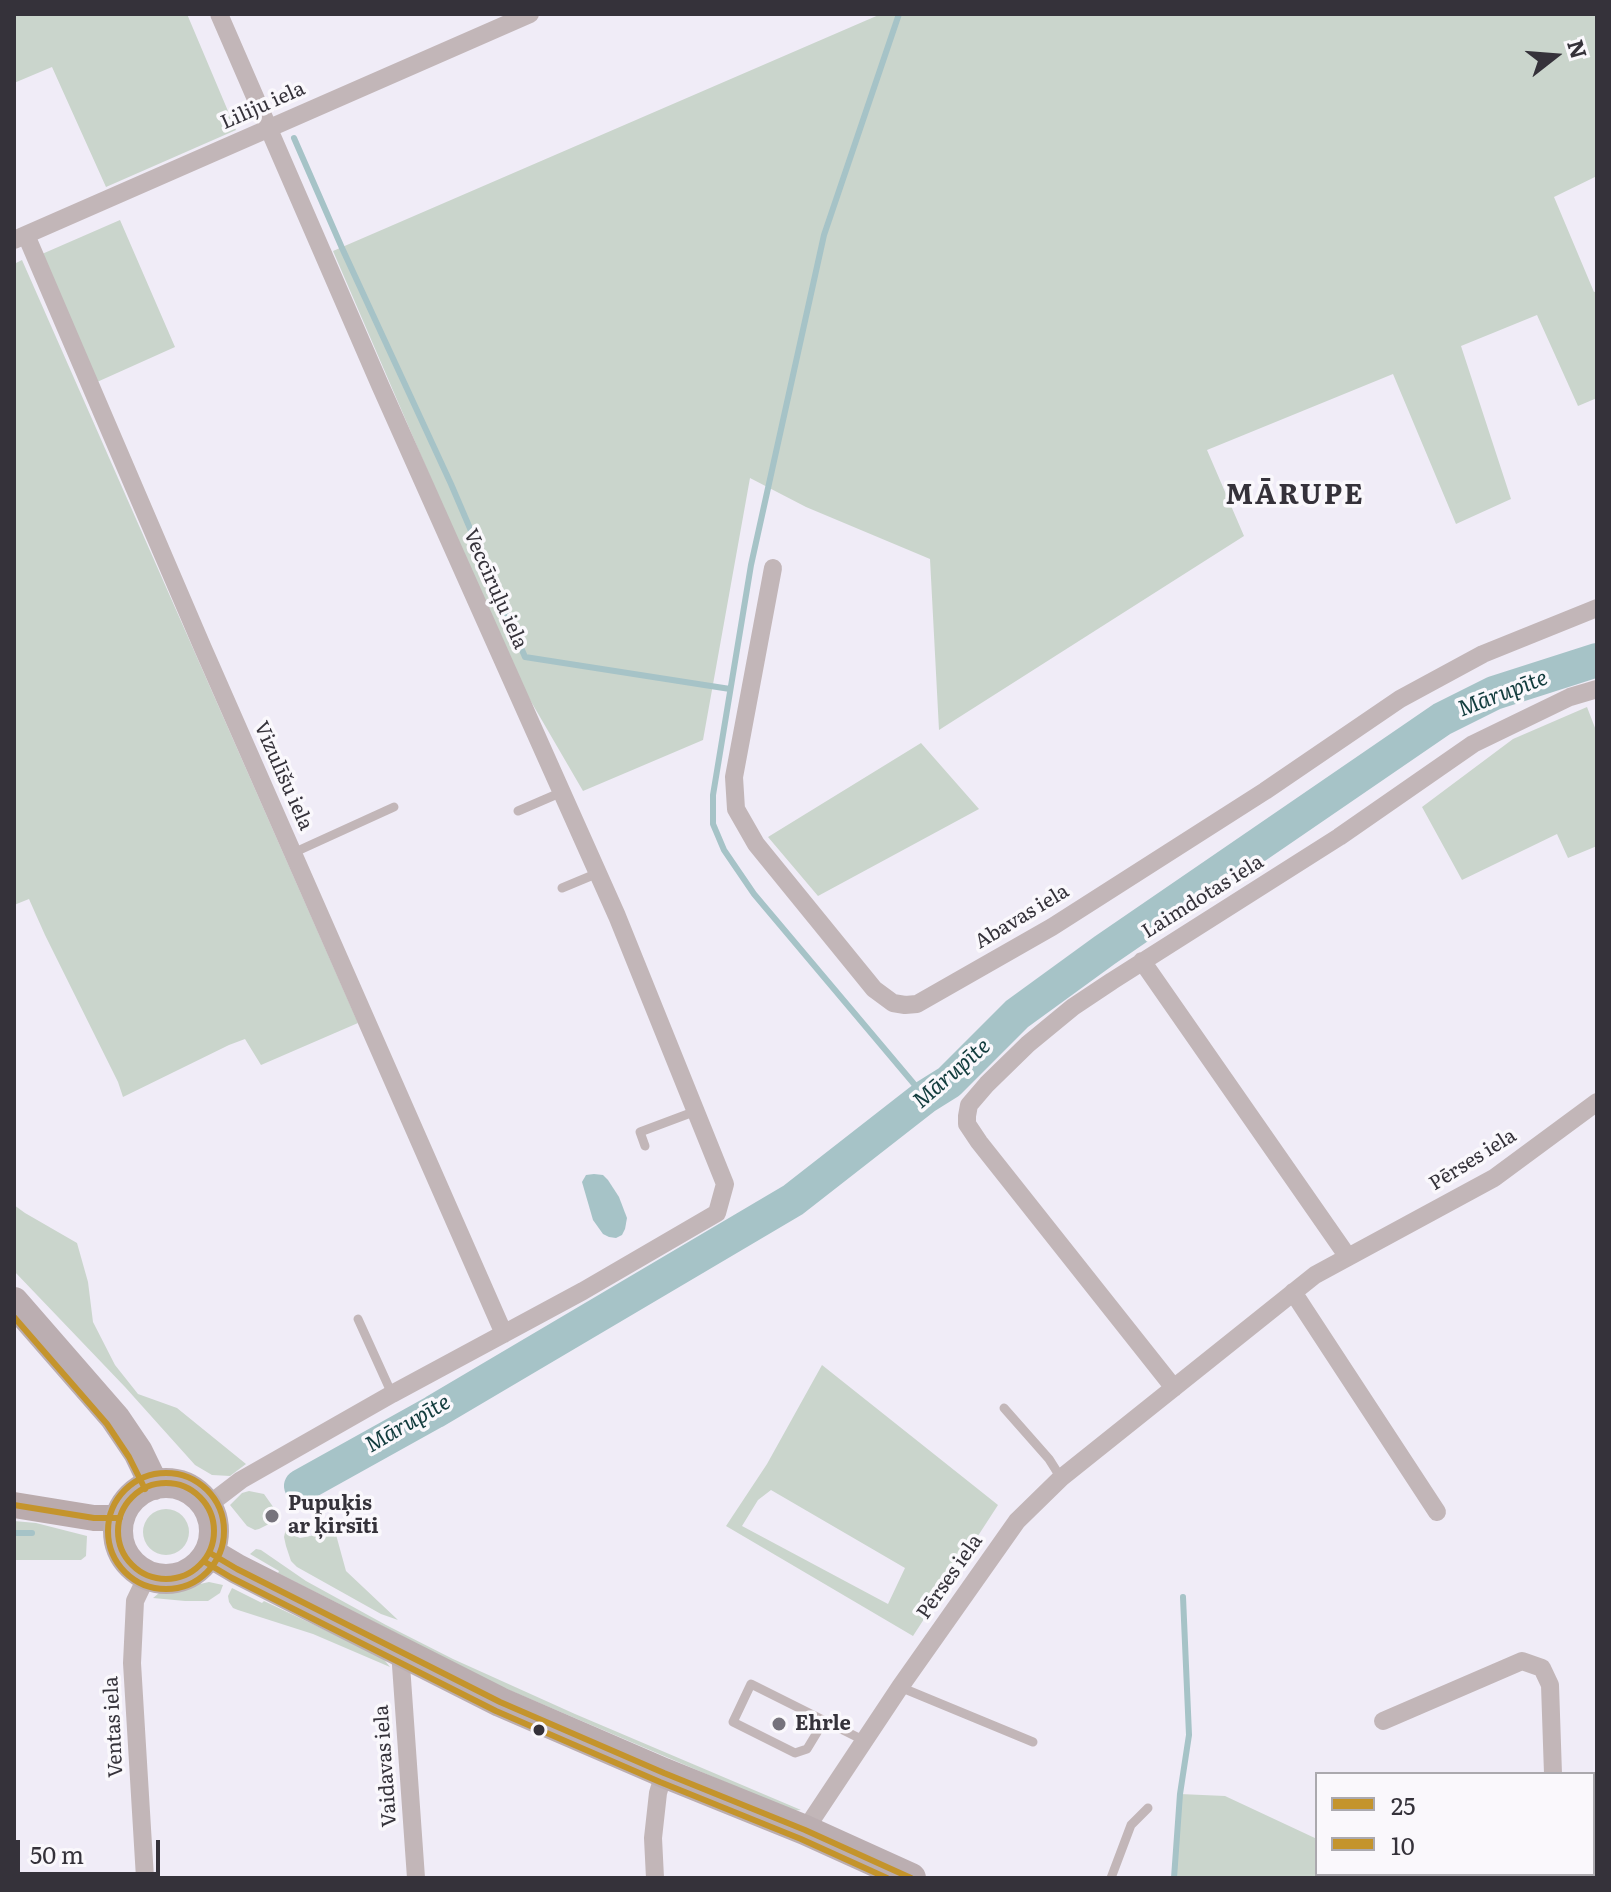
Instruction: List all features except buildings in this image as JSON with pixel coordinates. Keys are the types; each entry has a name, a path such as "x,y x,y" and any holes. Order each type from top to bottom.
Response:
{"main road":[{"path":"14,1302 115,1418 138,1452 154,1485"},
{"path":"169,1483 184,1486 207,1506 213,1520 214,1536 210,1553 191,1573 177,1579 162,1580 147,1576 125,1557 119,1543 120,1518 129,1501 140,1491 169,1483"},
{"path":"210,1553 500,1702 805,1830 905,1877"}],"street":[{"name":"Veccīruļu iela","path":"219,14 617,916 725,1184 717,1213 504,1334"},
{"name":"Liliju iela","path":"20,237 530,14"},
{"name":"Vizulīšu iela","path":"20,237 504,1334"},
{"name":"Abavas iela","path":"773,568 734,777 736,809 756,844 874,989 893,1003 905,1005 917,1004 1052,927 1265,791 1400,699 1483,654 1597,608"},
{"name":"Laimdotas iela","path":"1348,1257 1142,961 1339,837 1473,744 1570,697 1597,689"},
{"path":"1142,961 1073,1007 1028,1044 969,1105 967,1124 1174,1388"},
{"name":"Pērses iela","path":"805,1830 900,1687 1017,1521 1061,1478 1315,1275 1494,1178 1597,1102"},
{"path":"1293,1292 1437,1512"},
{"path":"207,1506 241,1480 504,1334"},
{"path":"14,1505 94,1518 120,1518"},
{"name":"Ventas iela","path":"145,1878 132,1663 135,1601 147,1576"},
{"name":"Vaidavas iela","path":"400,1651 416,1878"},
{"path":"1383,1721 1522,1661 1542,1668 1550,1685 1553,1772"},
{"path":"655,1878 653,1838 658,1793 664,1773"}],"lane":[{"path":"518,811 562,792"},
{"path":"293,853 394,807"},
{"path":"562,888 598,873"},
{"path":"645,1146 640,1132 696,1111"},
{"path":"358,1319 392,1394"},
{"path":"1004,1408 1049,1459 1061,1478"},
{"path":"824,1721 807,1749 795,1753 733,1722 751,1684 865,1741"},
{"path":"900,1687 1033,1742"},
{"path":"1111,1878 1131,1825 1148,1808"}],"shaded area":[{"path":"14,14 187,14 236,130 106,187 52,67 14,83"},
{"path":"881,14 1597,14 1597,176 1554,197 1594,292 1597,291 1597,398 1578,406 1537,315 1461,346 1511,499 1456,524 1393,374 1207,450 1244,536 939,730 930,559 806,507 750,478 703,740 583,791 515,674 333,251"},
{"path":"120,220 175,347 97,382 42,254"},
{"path":"22,260 358,1023 261,1065 245,1039 123,1097 29,899 14,905 14,264"},
{"path":"1587,707 1597,733 1597,846 1568,858 1557,834 1462,880 1422,807 1513,739"},
{"path":"921,743 979,809 818,896 768,837"},
{"path":"586,1175 603,1175 608,1180 627,1218 622,1235 616,1238 603,1234 593,1220 582,1182"},
{"path":"14,1205 77,1243 88,1282 93,1322 115,1365 138,1394 177,1408 246,1464 230,1476 212,1475 195,1465 14,1271"},
{"path":"822,1365 998,1505 913,1636 726,1526 767,1464","holes":["771,1490 905,1568 888,1604 742,1526 758,1500"]},
{"path":"242,1493 264,1494 281,1518 255,1530 247,1526 230,1505"},
{"path":"166,1509 182,1516 189,1532 182,1548 166,1555 150,1548 143,1532 150,1516"},
{"path":"14,1521 36,1523 87,1536 86,1556 81,1560 14,1560"},
{"path":"287,1524 293,1535 300,1538 335,1531 346,1571 398,1620 381,1614 297,1567 291,1561 286,1546 284,1537"},
{"path":"256,1549 306,1581 453,1659 801,1810 793,1811 502,1687 278,1573 250,1554"},
{"path":"209,1582 223,1585 220,1593 208,1601 153,1598 159,1593"},
{"path":"232,1588 382,1657 390,1667 313,1634 233,1608 228,1596"},
{"path":"1180,1794 1225,1796 1315,1838 1315,1876 1388,1876 1387,1878 1174,1878"}],"waterway":[{"path":"899,14 824,235 751,565 713,795 713,824 724,850 754,894 925,1097"},
{"path":"294,138 451,484 525,657 730,689"},
{"name":"Mārupīte","path":"301,1486 434,1412 793,1200 925,1097 949,1082 1017,1014 1442,719 1494,693 1597,660"},
{"path":"14,1533 32,1533"},
{"path":"1174,1878 1180,1794 1189,1735 1183,1597"}],"transit line":[{"name":"10","path":"14,1317 107,1424 145,1489"},
{"name":"10","path":"166,1473 188,1477 207,1490 220,1509 224,1531 220,1553 207,1572 188,1585 166,1589 144,1585 125,1572 112,1553 108,1531 112,1509 125,1490 144,1477 166,1473"},
{"name":"25","path":"166,1483 184,1487 200,1497 210,1513 214,1531 210,1549 200,1565 184,1575 166,1579 148,1575 132,1565 122,1549 118,1531 122,1513 132,1497 148,1487 166,1483"},
{"name":"25","path":"14,1505 94,1518 120,1518"},
{"name":"25","path":"210,1553 500,1702 911,1878"},
{"name":"10","path":"205,1562 496,1711 887,1878"}],"place":[{"name":"Pupuķis ar ķirsīti","path":"272,1516"},
{"name":"Ehrle","path":"779,1724"}],"district":[{"name":"MĀRUPE","path":"1295,496"}]}
